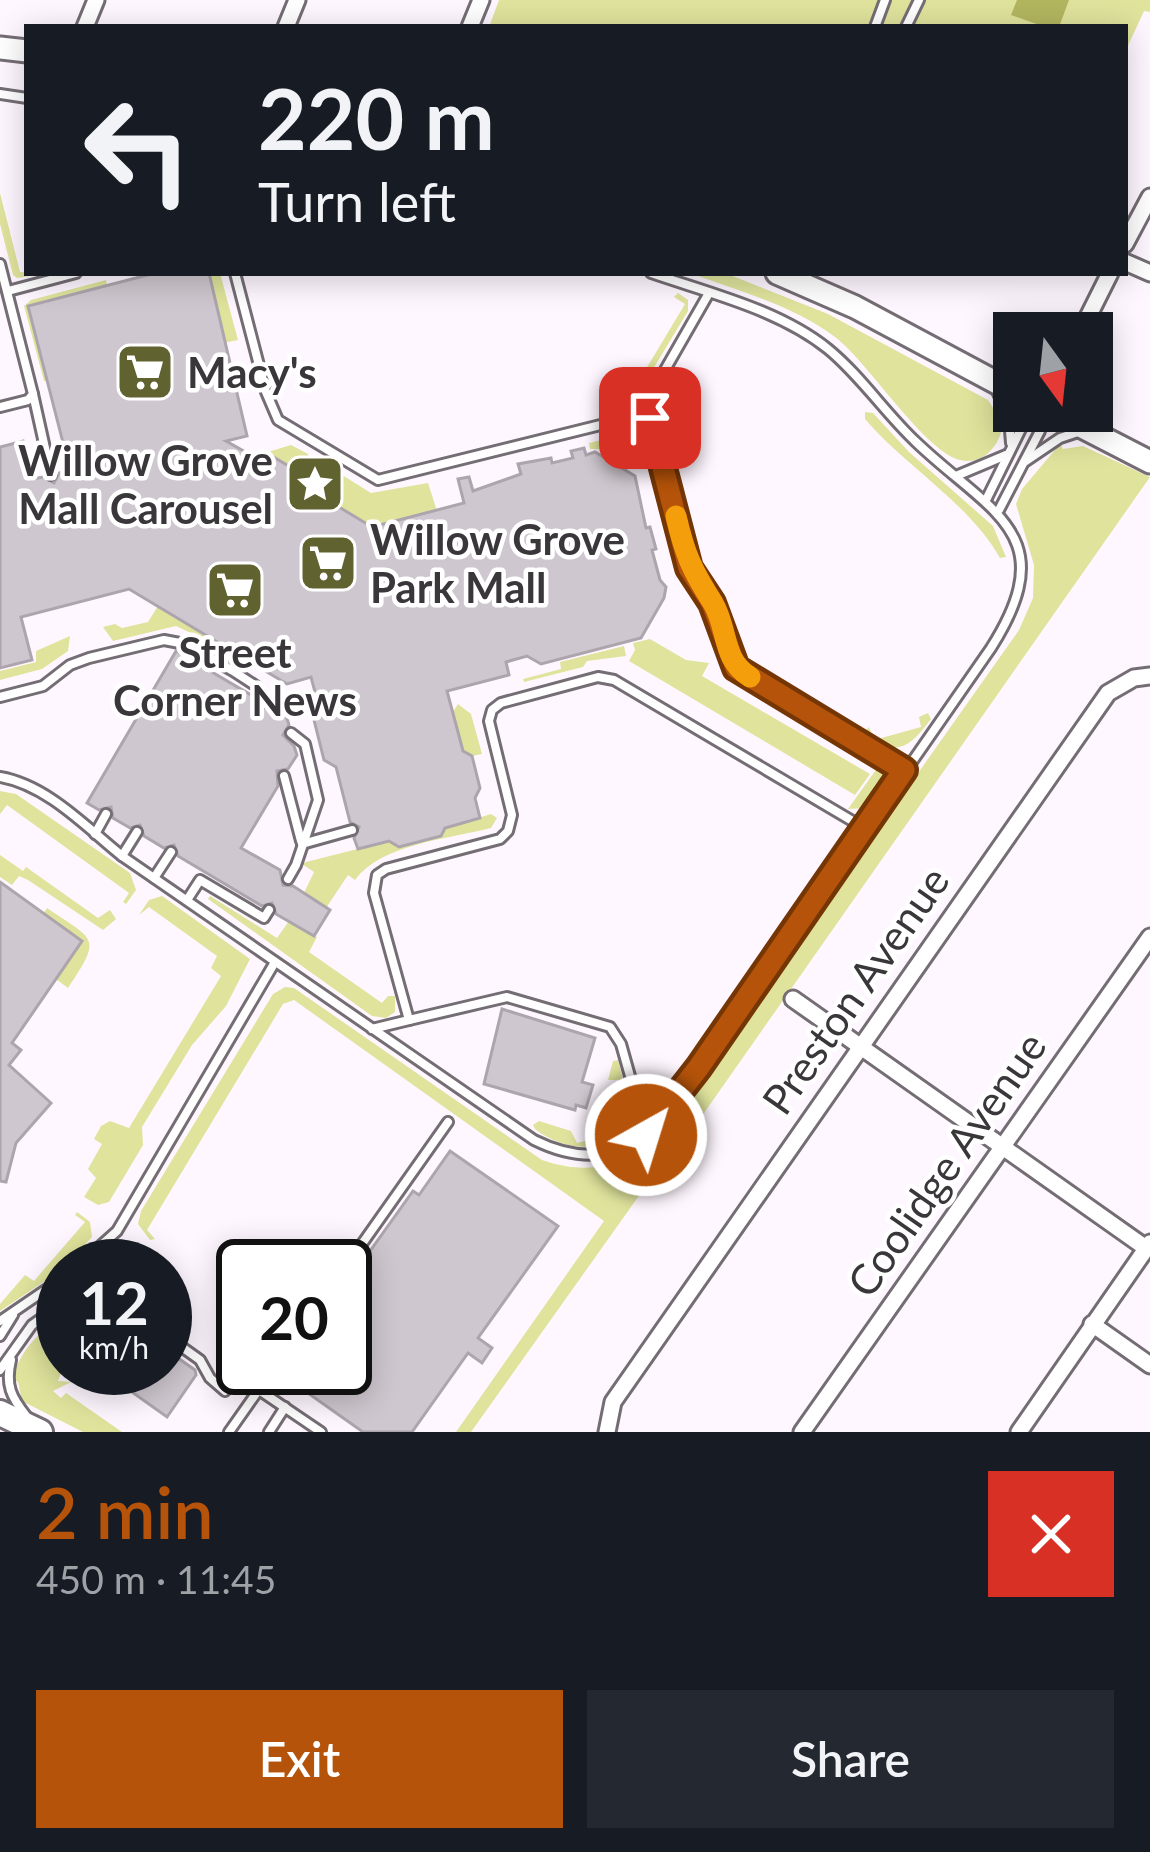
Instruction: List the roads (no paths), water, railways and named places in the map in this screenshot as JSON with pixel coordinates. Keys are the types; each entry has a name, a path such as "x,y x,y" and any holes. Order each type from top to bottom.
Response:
{"main road":[{"path":"0,1413 40,1432"}],"street":[{"path":"1128,238 1150,197"},
{"path":"1090,312 1108,276"},
{"path":"805,278 993,381"},
{"path":"1093,432 1150,461"},
{"name":"Preston Avenue","path":"607,1432 613,1402 1108,694 1134,678 1150,676"},
{"name":"Coolidge Avenue","path":"802,1432 1150,937"},
{"path":"793,999 1148,1245 1019,1432"},
{"path":"1093,1324 1150,1365"}],"lane":[{"path":"0,264 51,475"},
{"path":"7,291 64,276"},
{"path":"237,276 266,392 278,420 378,480 649,413"},
{"path":"0,777 30,786 122,856 534,1140 577,1156 618,1151 646,1135 699,1067 991,648 1022,590 1020,560 999,511 913,439 829,350 790,326 660,276"},
{"path":"709,293 648,394 689,568 712,603 731,661 743,674 904,770"},
{"path":"988,378 1009,418 1009,451"},
{"path":"0,407 28,400 33,394"},
{"path":"986,500 1019,432"},
{"path":"999,511 1040,432"},
{"path":"1025,462 1060,438 1078,432"},
{"path":"956,476 1009,451"},
{"path":"0,697 43,686 70,665 89,658 164,640 184,644 233,671 256,686 265,702"},
{"path":"409,1020 373,883 386,869 493,842 508,831 512,815 489,721 492,710 501,703 598,677 614,680 866,829"},
{"path":"288,879 318,800 304,744 291,733"},
{"path":"284,776 301,844"},
{"path":"95,834 106,814"},
{"path":"301,844 352,830"},
{"path":"122,856 136,832"},
{"path":"154,878 171,852"},
{"path":"187,900 202,876 264,918 269,910"},
{"path":"110,1239 275,962"},
{"path":"371,1029 507,997 610,1027 621,1044 646,1135"},
{"path":"366,1239 448,1123"},
{"path":"0,1321 36,1295"},
{"path":"0,1336 16,1308"},
{"path":"0,1370 36,1322"},
{"path":"13,1353 8,1383 11,1397 40,1432"},
{"path":"192,1354 216,1384"},
{"path":"229,1432 255,1395"},
{"path":"267,1395 321,1432"},
{"path":"269,1432 285,1407"}],"place":[{"name":"Macy's","path":"145,372"},
{"name":"Willow Grove Mall Carousel","path":"315,484"},
{"name":"Willow Grove Park Mall","path":"328,563"},
{"name":"Street Corner News","path":"235,590"}]}
